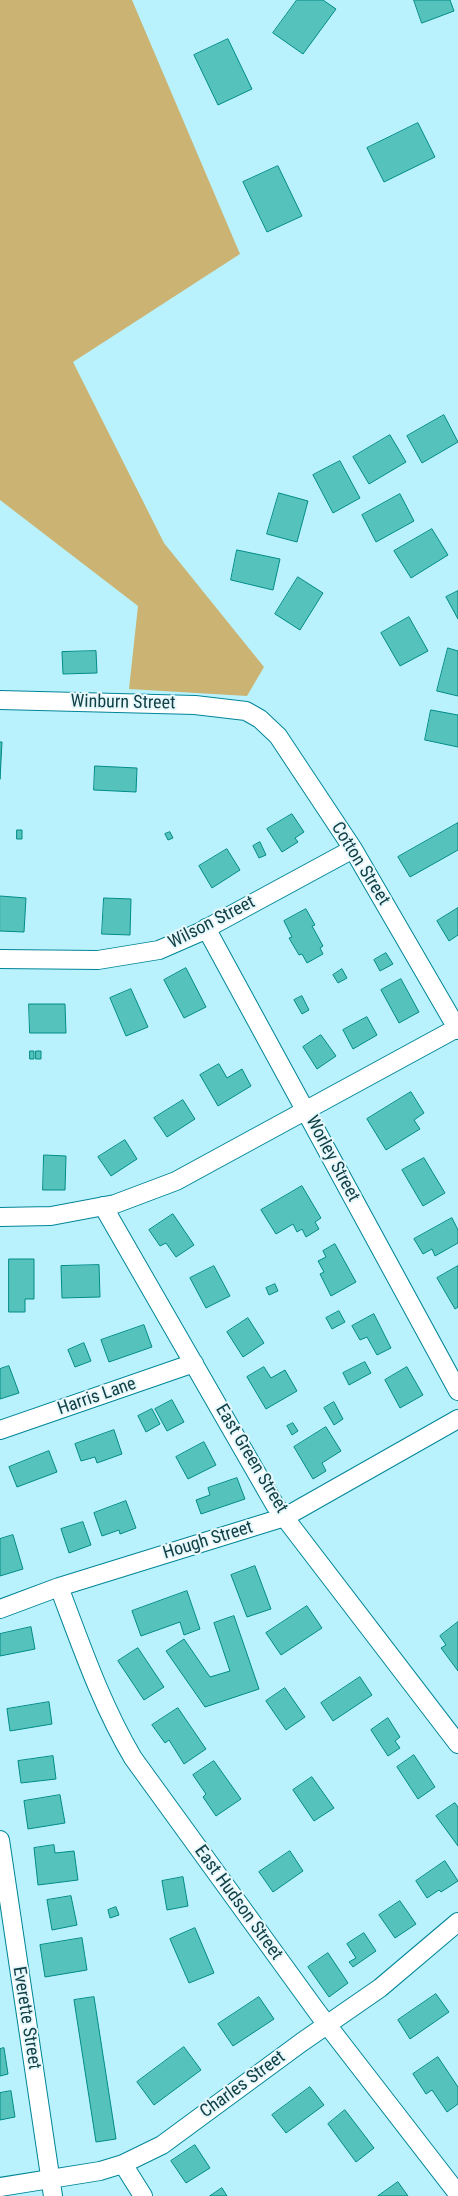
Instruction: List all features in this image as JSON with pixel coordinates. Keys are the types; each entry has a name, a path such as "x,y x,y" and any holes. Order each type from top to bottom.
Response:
{"street":[{"name":"Winburn Street","path":"0,700 195,705 246,711"},
{"name":"Cotton Street","path":"246,711 260,719 278,736 353,848 457,1029"},
{"name":"Wilson Street","path":"0,960 98,960 158,950 206,928 353,848"},
{"name":"Worley Street","path":"206,928 458,1391"},
{"path":"0,1217 51,1216 115,1204 176,1181 457,1029"},
{"name":"East Green Street","path":"103,1206 275,1505 458,1744"},
{"name":"Harris Lane","path":"0,1430 194,1363"},
{"name":"Hough Street","path":"0,1609 59,1586 285,1517 458,1419"},
{"name":"East Hudson Street","path":"59,1586 98,1688 119,1734 133,1758 328,2024 458,2194"},
{"name":"Everette Street","path":"0,1840 51,2188"},
{"name":"Charles Street","path":"0,2187 51,2188 123,2164 162,2145 380,1988 458,1922"},
{"path":"123,2164 143,2196"}],"shaded area":[{"path":"0,0 132,0 240,254 73,362 164,543 264,667 247,696 129,689 138,606 0,500"}],"building":[{"path":"297,0 323,0 336,9 303,54 273,33"},
{"path":"414,0 450,0 454,11 422,23"},
{"path":"228,39 252,89 218,105 194,55"},
{"path":"418,123 435,157 384,182 367,148"},
{"path":"278,166 302,216 267,232 243,182"},
{"path":"444,415 458,442 422,463 407,436"},
{"path":"390,435 406,462 369,484 353,457"},
{"path":"340,461 360,498 333,513 313,475"},
{"path":"279,493 308,501 297,542 267,534"},
{"path":"400,494 414,521 376,542 362,515"},
{"path":"432,529 448,555 411,578 394,551"},
{"path":"237,550 280,559 273,590 231,580"},
{"path":"298,577 323,593 300,630 275,614"},
{"path":"458,591 458,619 446,597"},
{"path":"409,617 428,651 400,666 381,633"},
{"path":"448,648 458,651 458,696 437,691"},
{"path":"96,651 97,673 63,674 62,652"},
{"path":"431,710 458,715 458,747 425,740"},
{"path":"0,742 2,742 0,779"},
{"path":"95,766 137,768 136,792 94,790"},
{"path":"292,814 304,832 295,838 298,842 282,852 267,829"},
{"path":"458,823 458,850 410,877 398,857"},
{"path":"17,830 22,830 22,839 17,839"},
{"path":"170,832 173,838 168,840 165,834"},
{"path":"260,842 266,855 259,858 253,846"},
{"path":"227,849 240,870 212,888 199,866"},
{"path":"0,896 26,898 24,932 0,931"},
{"path":"104,898 131,899 130,935 102,934"},
{"path":"458,908 458,935 449,941 437,921"},
{"path":"306,909 315,925 312,926 323,946 320,948 323,954 307,963 302,954 299,955 289,938 292,937 284,921"},
{"path":"386,953 393,964 380,971 374,960"},
{"path":"186,968 206,1007 184,1018 164,980"},
{"path":"342,969 347,978 338,983 333,975"},
{"path":"401,979 419,1012 399,1023 381,990"},
{"path":"131,989 148,1027 126,1036 110,998"},
{"path":"302,996 309,1010 302,1014 294,1000"},
{"path":"29,1004 65,1004 66,1033 30,1033"},
{"path":"367,1017 377,1035 353,1049 343,1030"},
{"path":"321,1035 336,1056 317,1069 303,1047"},
{"path":"30,1051 34,1051 34,1059 30,1059"},
{"path":"36,1051 41,1051 41,1059 36,1059"},
{"path":"219,1064 227,1078 242,1069 251,1086 218,1106 200,1075"},
{"path":"411,1092 424,1113 414,1120 420,1129 386,1150 367,1119"},
{"path":"183,1100 195,1119 167,1137 154,1118"},
{"path":"125,1140 137,1159 111,1176 98,1157"},
{"path":"44,1155 66,1156 65,1190 43,1190"},
{"path":"424,1158 445,1193 423,1206 402,1170"},
{"path":"302,1186 321,1218 315,1222 319,1229 306,1237 302,1229 297,1232 293,1224 276,1234 261,1210"},
{"path":"173,1214 194,1245 176,1257 166,1243 160,1246 149,1230"},
{"path":"452,1218 458,1230 458,1243 435,1256 432,1249 423,1254 414,1239"},
{"path":"335,1244 356,1282 331,1296 320,1274 324,1272 318,1261 326,1257 323,1251"},
{"path":"9,1259 34,1259 34,1299 25,1299 25,1312 9,1312"},
{"path":"99,1265 100,1297 62,1298 61,1266"},
{"path":"214,1266 230,1296 206,1308 190,1278"},
{"path":"458,1266 458,1307 455,1309 437,1278"},
{"path":"275,1284 278,1291 269,1295 266,1288"},
{"path":"339,1311 345,1322 332,1329 326,1318"},
{"path":"374,1314 391,1348 377,1355 367,1337 360,1340 352,1326"},
{"path":"248,1318 264,1343 243,1357 227,1332"},
{"path":"144,1325 152,1347 109,1362 101,1340"},
{"path":"84,1343 91,1361 75,1367 68,1350"},
{"path":"365,1362 371,1373 349,1385 343,1373"},
{"path":"9,1366 19,1393 0,1399 0,1369"},
{"path":"264,1367 271,1378 285,1370 297,1391 266,1409 247,1377"},
{"path":"407,1367 423,1395 400,1408 385,1380"},
{"path":"172,1400 184,1422 167,1431 155,1409"},
{"path":"334,1402 343,1419 334,1425 324,1408"},
{"path":"152,1409 160,1424 146,1432 138,1416"},
{"path":"293,1423 298,1431 292,1435 287,1426"},
{"path":"326,1427 341,1451 322,1463 326,1471 313,1479 294,1447"},
{"path":"114,1430 122,1454 97,1463 95,1457 81,1461 75,1444"},
{"path":"204,1442 216,1465 188,1479 176,1457"},
{"path":"49,1451 57,1472 17,1487 9,1467"},
{"path":"237,1478 245,1499 201,1514 196,1500 210,1495 208,1488"},
{"path":"126,1501 136,1528 120,1534 119,1530 102,1536 94,1513"},
{"path":"83,1522 91,1545 69,1553 61,1529"},
{"path":"13,1535 23,1569 0,1576 0,1539"},
{"path":"255,1566 271,1609 247,1617 231,1575"},
{"path":"187,1591 200,1629 184,1635 180,1622 141,1636 132,1611"},
{"path":"307,1606 322,1628 281,1655 266,1633"},
{"path":"234,1616 259,1689 205,1707 166,1651 184,1639 210,1677 230,1671 214,1623"},
{"path":"458,1622 458,1671 441,1648 446,1645 440,1636"},
{"path":"31,1627 35,1649 0,1656 0,1634"},
{"path":"138,1648 164,1687 144,1700 118,1661"},
{"path":"360,1677 372,1695 333,1721 321,1703"},
{"path":"285,1688 305,1717 286,1730 266,1701"},
{"path":"49,1702 52,1724 10,1731 7,1709"},
{"path":"178,1708 206,1749 184,1764 169,1740 165,1743 152,1725"},
{"path":"388,1718 400,1737 395,1741 400,1748 388,1756 371,1730"},
{"path":"414,1755 435,1787 418,1799 397,1767"},
{"path":"53,1756 56,1779 21,1783 18,1761"},
{"path":"214,1761 241,1799 216,1816 203,1797 206,1794 193,1775"},
{"path":"312,1777 334,1808 314,1821 293,1790"},
{"path":"60,1795 65,1823 28,1829 24,1801"},
{"path":"455,1803 458,1807 458,1846 436,1816"},
{"path":"54,1845 55,1853 74,1851 78,1880 38,1885 34,1848"},
{"path":"290,1851 303,1871 273,1892 259,1872"},
{"path":"445,1861 458,1881 427,1898 416,1881"},
{"path":"183,1877 188,1906 167,1910 162,1881"},
{"path":"71,1896 77,1925 52,1930 47,1900"},
{"path":"400,1901 416,1924 395,1938 379,1915"},
{"path":"116,1907 119,1915 110,1918 108,1910"},
{"path":"195,1928 214,1973 189,1983 170,1939"},
{"path":"364,1933 376,1951 353,1967 349,1962 356,1958 347,1944"},
{"path":"82,1938 87,1970 45,1977 40,1945"},
{"path":"328,1953 348,1983 329,1997 308,1967"},
{"path":"436,1994 449,2012 410,2039 398,2020"},
{"path":"94,1997 116,2139 96,2142 74,2000"},
{"path":"259,1997 274,2019 233,2046 218,2024"},
{"path":"184,2047 201,2070 154,2105 137,2082"},
{"path":"4,2048 8,2074 0,2076 0,2049"},
{"path":"438,2057 458,2087 458,2104 447,2112 432,2090 426,2094 413,2074"},
{"path":"310,2087 324,2105 286,2133 272,2115"},
{"path":"11,2091 15,2117 0,2120 0,2093"},
{"path":"345,2110 374,2148 356,2162 328,2124"},
{"path":"195,2145 210,2168 186,2183 171,2161"},
{"path":"398,2182 408,2196 378,2196"},
{"path":"222,2188 227,2196 210,2196"}]}
